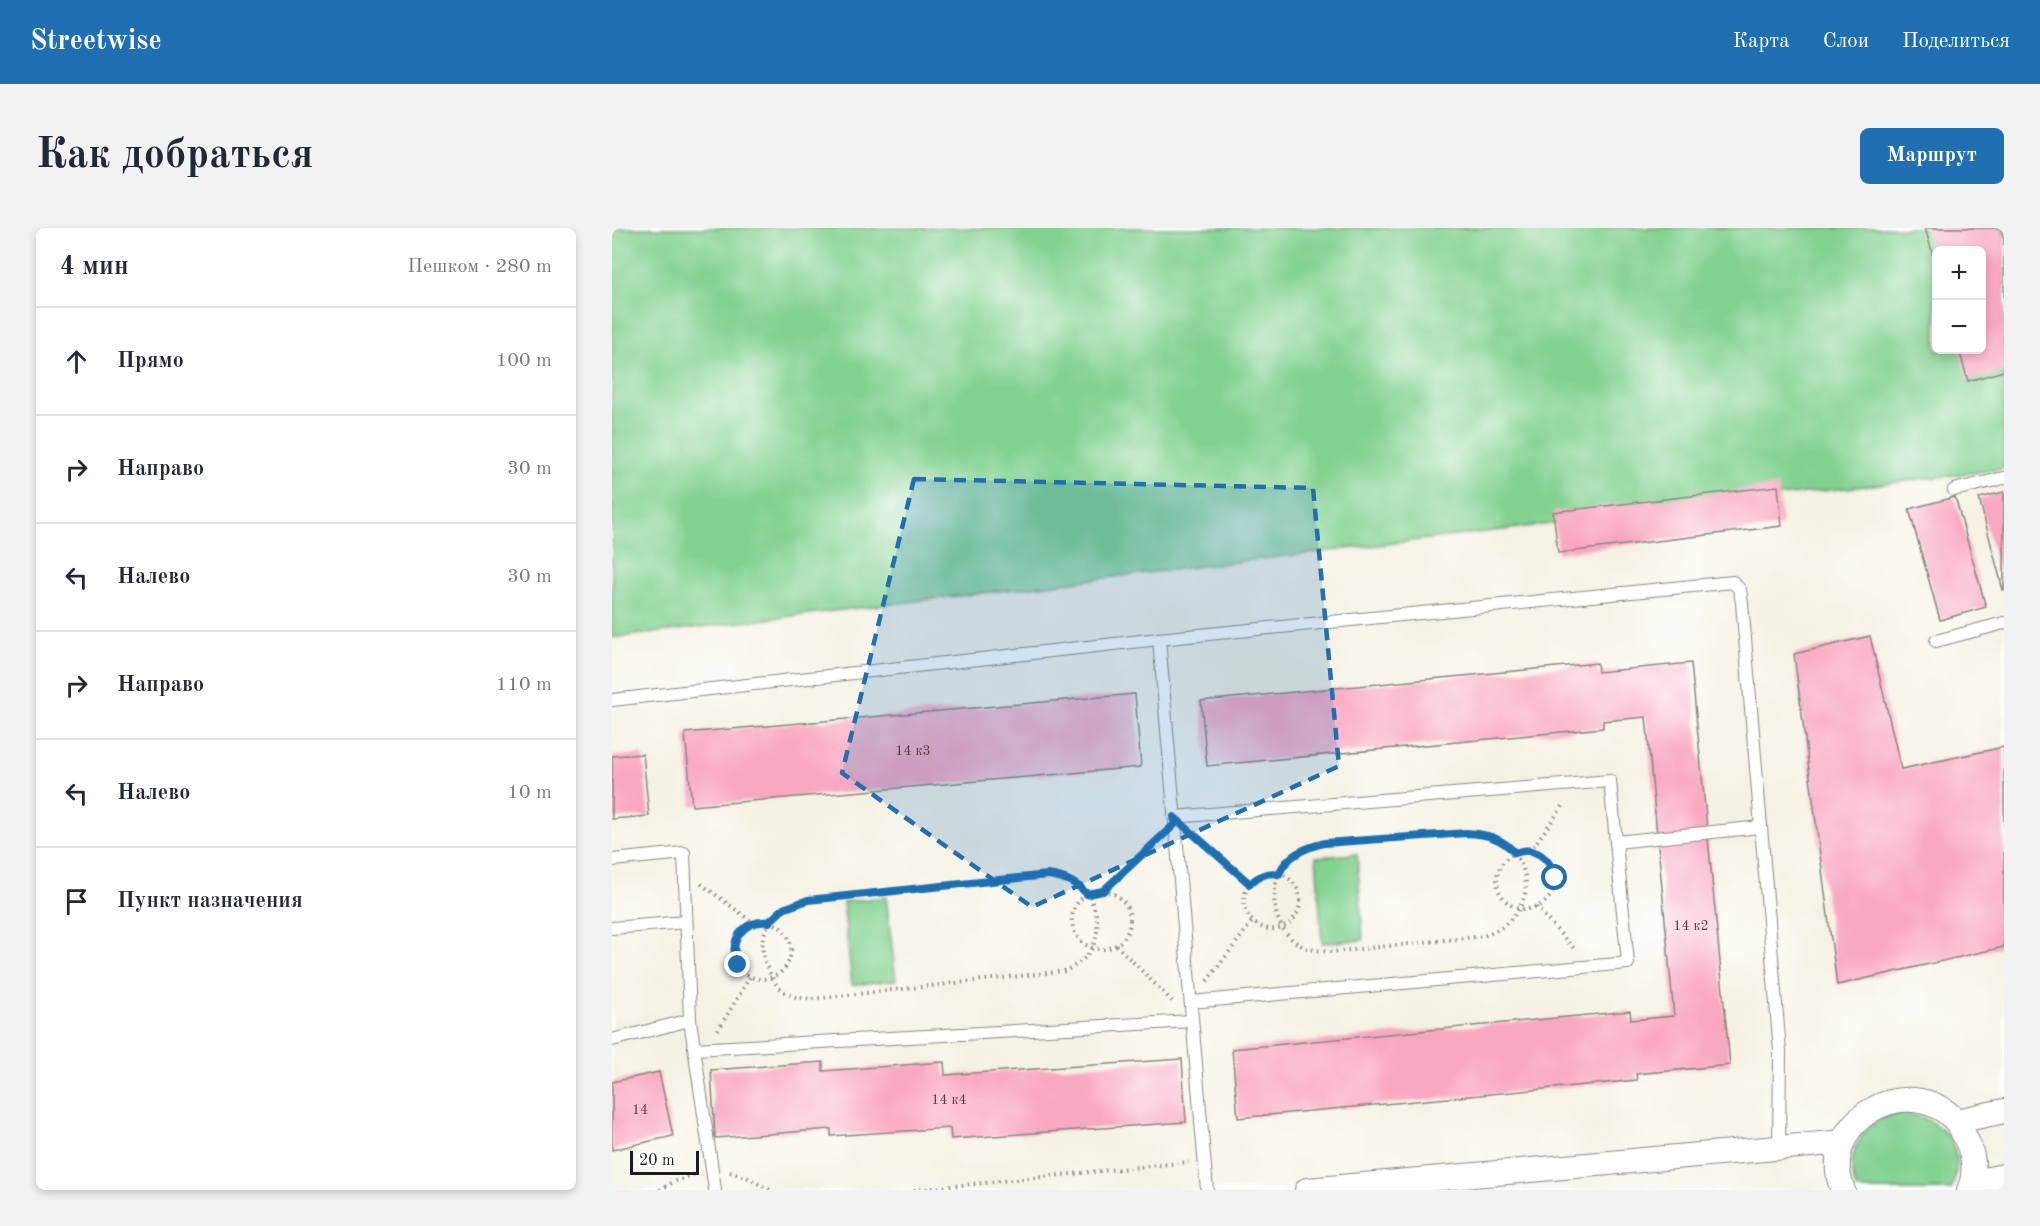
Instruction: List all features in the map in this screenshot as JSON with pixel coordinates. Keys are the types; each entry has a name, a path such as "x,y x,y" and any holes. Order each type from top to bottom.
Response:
{"street":[{"path":"1843,1190 1838,1162 1843,1142 1855,1123 1872,1108 1894,1100 1917,1100 1939,1107 1957,1121 1972,1150 1971,1186 2004,1176"},
{"path":"1957,1121 2004,1111"},
{"path":"1307,1190 1843,1142"}],"lane":[{"path":"1954,490 2004,478"},
{"path":"612,700 1159,639 1733,582 1740,590 1743,603 1780,1051 1779,1148"},
{"path":"1936,641 2004,623"},
{"path":"1159,639 1207,1190"},
{"path":"1175,820 1610,781 1628,963 1191,1002"},
{"path":"1616,842 1761,827"},
{"path":"612,860 684,853 690,1020 701,1049 711,1171 715,1190"},
{"path":"612,928 687,922"},
{"path":"612,1040 690,1020"},
{"path":"701,1049 1192,1021"}],"path":[{"path":"1530,851 1578,783"},
{"path":"1103,891 1175,820 1250,884"},
{"path":"1467,833 1483,834 1499,839 1515,853 1522,864 1525,875 1524,898 1514,918 1505,926 1484,936 1332,952 1316,951 1300,944 1287,934 1278,919 1274,903 1275,886 1279,874 1291,857 1305,848 1324,843 1467,833"},
{"path":"1530,851 1540,854 1553,868 1555,878 1550,896 1536,907 1520,908 1509,903 1498,889 1499,870 1504,861 1515,853 1530,851"},
{"path":"685,873 754,923"},
{"path":"1265,874 1279,874 1292,881 1300,898 1300,908 1290,924 1272,930 1263,929 1252,922 1244,910 1243,900 1250,884 1256,877 1265,874"},
{"path":"1048,875 1072,881 1087,894 1096,913 1098,927 1088,954 1078,964 1058,973 812,999 790,995 779,988 772,978 762,957 762,943 769,922 783,909 808,900 1048,875"},
{"path":"1103,891 1118,896 1124,902 1130,917 1126,933 1116,945 1100,949 1080,939 1073,926 1074,911 1087,894 1103,891"},
{"path":"1536,907 1591,966"},
{"path":"769,922 783,930 790,945 791,953 785,968 772,978 750,977 743,972 734,957 734,948 740,933 754,923 769,922"},
{"path":"1191,1002 1252,922"},
{"path":"1116,945 1192,1021"},
{"path":"701,1049 750,977"},
{"path":"914,1190 1204,1161"},
{"path":"660,1190 690,1175 711,1171 730,1172 748,1178 770,1190"}],"highlighted area":[{"path":"914,479 1313,488 1339,766 1032,907 842,773"}],"green space":[{"path":"612,228 2004,228 2004,469 612,638"},
{"path":"1357,854 1363,940 1322,943 1316,857"},
{"path":"886,897 896,980 852,985 843,902"},
{"path":"1907,1113 1933,1123 1950,1140 1955,1150 1956,1162 1951,1190 1857,1190 1853,1179 1853,1157 1862,1136 1878,1121 1890,1115"}],"building":[{"path":"1925,228 2001,228 2004,240 2004,371 1968,381 1960,354 1986,354 1986,246 1932,246 1932,252"},
{"path":"1778,486 1782,526 1558,553 1553,512"},
{"path":"2004,492 2004,590 2003,590 1979,498"},
{"path":"1955,497 1986,607 1940,620 1909,509"},
{"path":"1870,636 1901,769 2004,747 2004,947 1837,985 1794,654"},
{"path":"1597,663 1598,672 1691,663 1730,1065 1636,1074 1637,1080 1238,1118 1232,1049 1630,1011 1631,1020 1674,1016 1646,717 1603,721 1603,728 1207,766 1201,701"},
{"path":"1135,694 1141,767 692,806 685,733"},
{"path":"643,754 649,816 612,819 612,756"},
{"path":"1182,1059 1186,1122 951,1139 950,1128 831,1136 831,1129 715,1138 711,1070 823,1062 823,1071 944,1062 945,1075"},
{"path":"659,1072 673,1136 612,1150 612,1082"}],"route":[{"path":"738,965 734,957 735,940 746,927 761,921 769,922 783,909 808,900 1048,875 1072,881 1087,894 1103,891 1175,824 1174,817 1250,884 1256,877 1265,874 1279,874 1291,857 1305,848 1324,843 1467,833 1483,834 1499,839 1515,853 1530,851 1540,854 1553,868 1555,878"}]}
